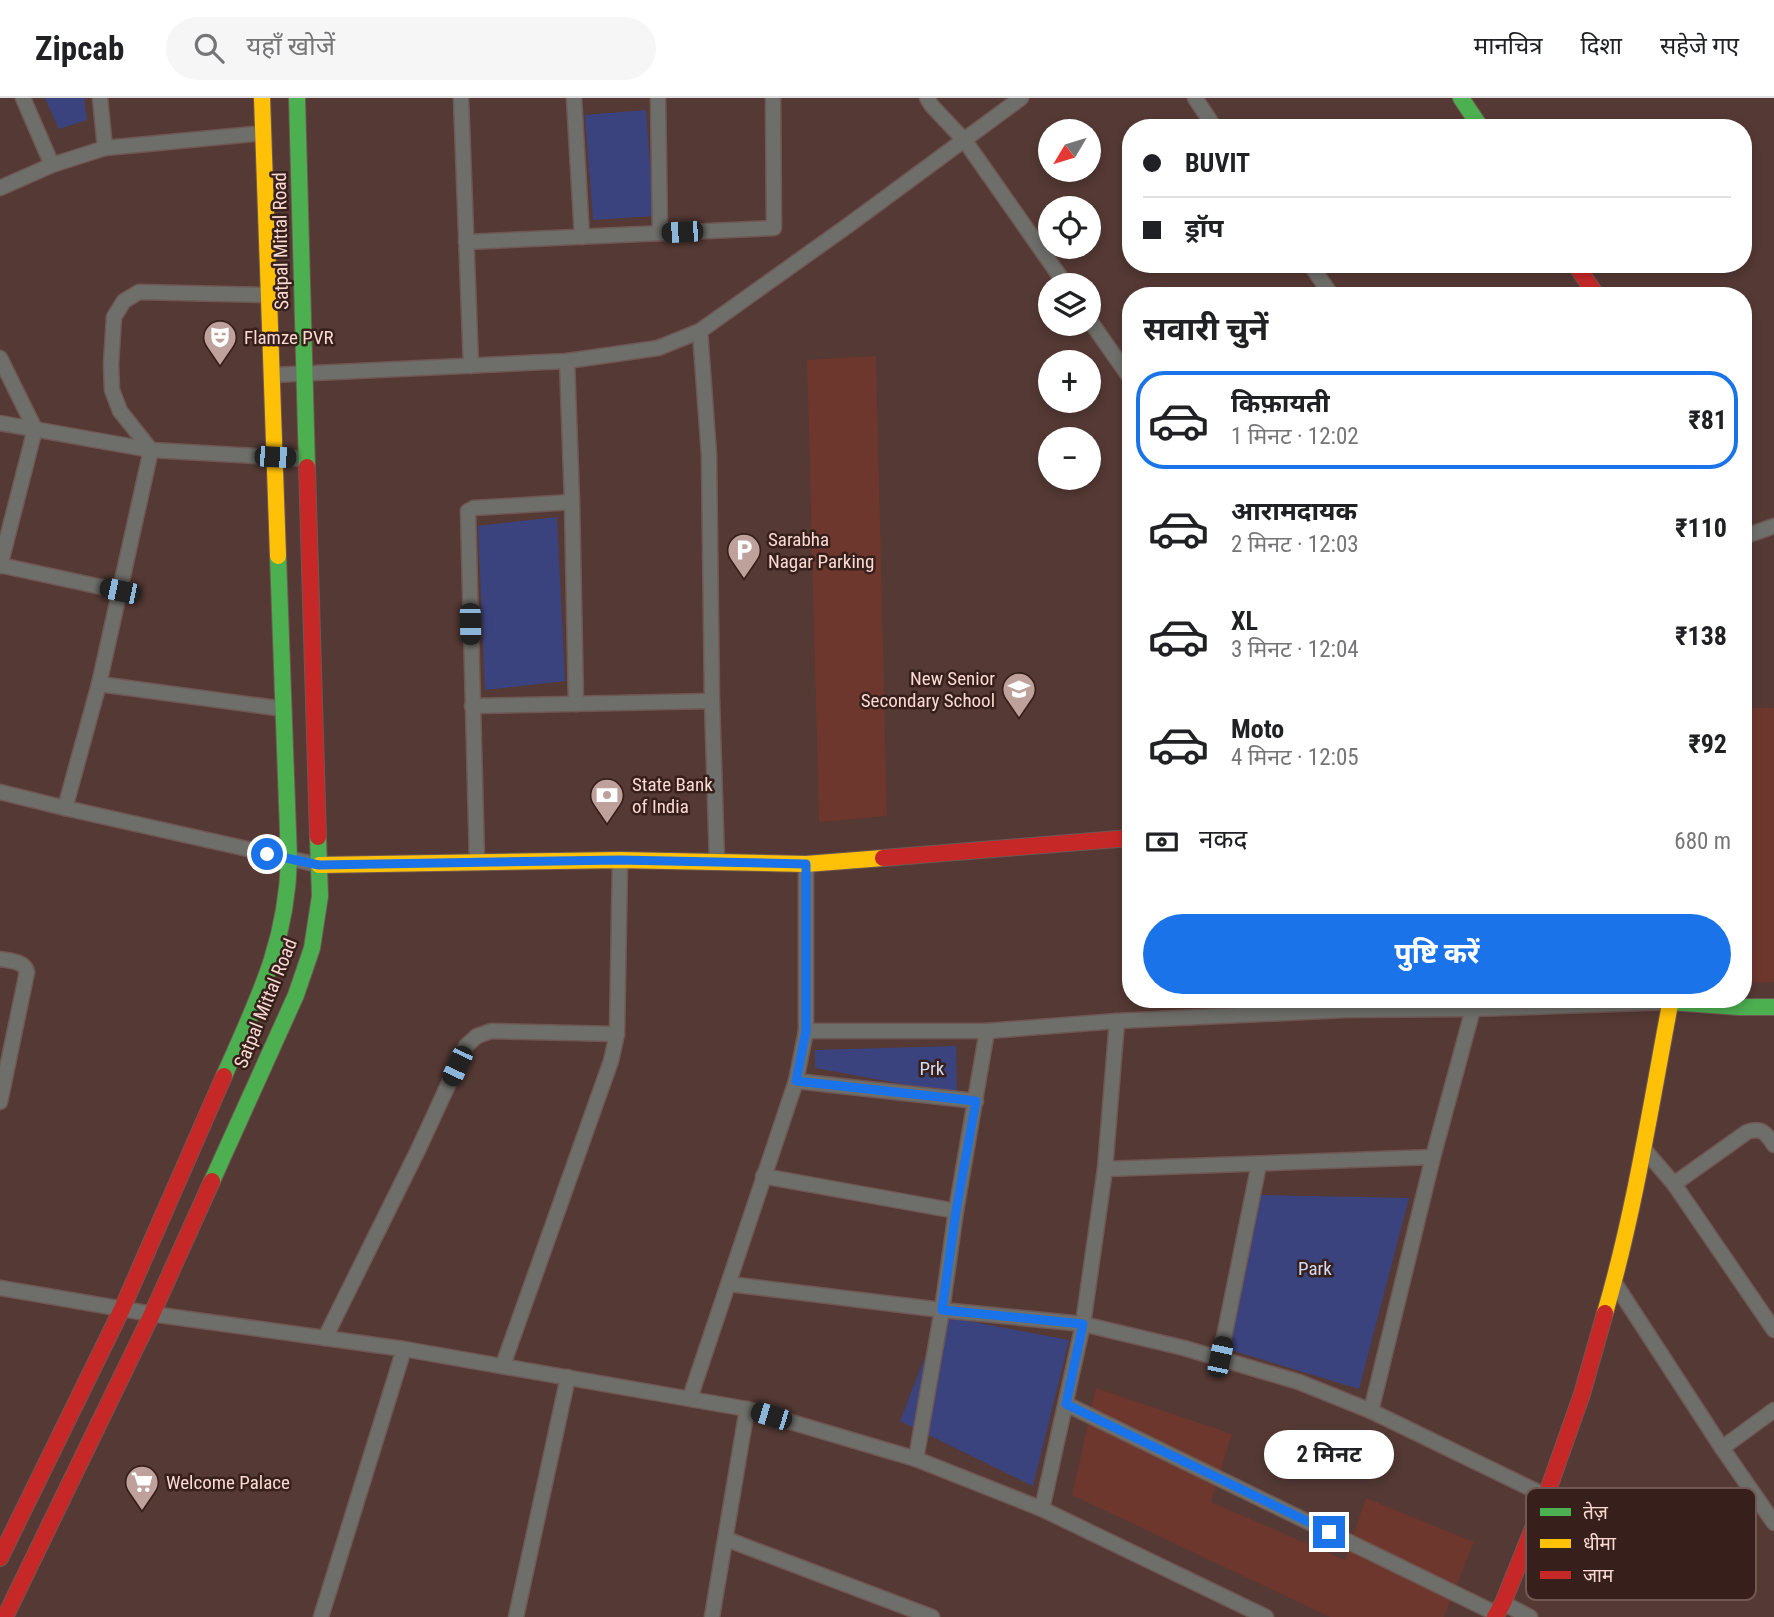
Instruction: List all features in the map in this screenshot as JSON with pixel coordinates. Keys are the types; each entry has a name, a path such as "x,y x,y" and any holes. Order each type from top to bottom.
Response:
{"street":[{"path":"23,98 52,165"},
{"path":"100,98 106,148"},
{"name":"Satpal Mittal Road","path":"0,1558 122,1310 266,980 284,919 289,891 289,859 262,98"},
{"name":"Satpal Mittal Road","path":"5,1617 152,1314 296,995 312,948 320,896 298,98"},
{"path":"461,98 471,366"},
{"path":"575,98 582,237"},
{"path":"658,98 660,233"},
{"path":"466,242 774,228 773,98"},
{"path":"928,98 932,106 965,141 1058,273"},
{"path":"273,375 567,361 659,348 699,331 1021,98"},
{"path":"1195,98 1210,119"},
{"path":"1461,98 1475,119"},
{"path":"0,188 52,165 106,148 263,133"},
{"path":"151,450 120,411 112,390 114,317 124,301 139,292 268,295"},
{"path":"699,331 709,455 717,862"},
{"path":"1101,336 1122,367"},
{"path":"0,358 34,429 4,527 0,565 120,591"},
{"path":"567,361 576,704"},
{"path":"0,423 151,450 307,459"},
{"path":"65,808 99,684 151,450"},
{"path":"477,861 468,511 474,508 572,502"},
{"path":"1752,534 1774,526"},
{"path":"99,684 284,709"},
{"path":"472,706 712,701"},
{"path":"0,792 319,865 620,860 806,864 1122,839"},
{"path":"503,1365 611,1061 617,1034 620,860"},
{"path":"690,1398 796,1081 806,1031 806,864"},
{"path":"0,959 22,964 27,972 0,1102"},
{"path":"1752,1007 1774,1007"},
{"path":"806,1031 987,1031 1302,1008"},
{"path":"1441,1008 1495,1008"},
{"path":"1549,1488 1582,1394 1614,1282 1669,1008"},
{"path":"1371,1411 1433,1157 1473,1009"},
{"path":"1042,1509 1083,1324 1105,1170 1117,1021"},
{"path":"325,1338 466,1046 477,1036 491,1031 617,1034"},
{"path":"916,1459 987,1031"},
{"path":"796,1081 976,1101"},
{"path":"1674,1184 1747,1132 1756,1129 1763,1131 1774,1145"},
{"path":"1643,1148 1674,1184 1774,1330"},
{"path":"1105,1170 1433,1157"},
{"path":"1220,1357 1259,1164"},
{"path":"763,1176 956,1211"},
{"path":"1614,1282 1749,1488"},
{"path":"729,1284 1083,1324 1220,1357 1299,1382 1371,1411 1530,1488"},
{"path":"0,1289 122,1310 404,1349 747,1409 916,1459 1042,1509 1266,1617"},
{"path":"321,1617 404,1349"},
{"path":"516,1617 568,1377"},
{"path":"1066,1404 1498,1611 1530,1617"},
{"path":"716,1616 747,1409"},
{"path":"1721,1448 1774,1410"},
{"path":"1756,1498 1774,1523"},
{"path":"726,1539 927,1616"},
{"path":"1498,1611 1526,1544"}],"shaded area":[{"path":"876,356 887,816 819,822 807,360"},
{"path":"1752,708 1774,708 1774,982 1752,983"},
{"path":"1096,1388 1232,1434 1211,1502 1345,1560 1366,1498 1474,1542 1444,1617 1330,1617 1072,1495"}],"green space":[{"path":"45,98 84,98 87,120 59,129"},
{"path":"646,110 654,216 593,220 585,115"},
{"path":"557,517 565,681 485,690 478,526"},
{"name":"Prk","path":"956,1046 957,1094 815,1068 815,1050"},
{"name":"Park","path":"1256,1195 1409,1198 1359,1389 1224,1348"},
{"path":"941,1316 1069,1340 1033,1486 900,1421"}],"traffic: fast":[{"path":"297,98 307,467"},
{"path":"1461,98 1475,119"},
{"path":"224,1076 268,971 283,918 287,889 289,859 278,556"},
{"path":"212,1181 296,995 312,948 320,896 318,837"},
{"path":"1752,1007 1774,1007"}],"traffic: slow":[{"path":"262,98 278,556"},
{"path":"319,865 620,860 806,864 883,858"},
{"path":"1605,1313 1634,1196 1669,1008"}],"traffic: jam":[{"path":"1581,273 1591,287"},
{"path":"307,467 318,837"},
{"path":"883,858 1122,839"},
{"path":"0,1558 122,1309 224,1076"},
{"path":"5,1617 152,1314 212,1181"},
{"path":"1549,1488 1582,1394 1605,1313"},
{"path":"1495,1617 1526,1546"}],"place":[{"name":"Flamze PVR","path":"220,367"},
{"name":"Sarabha Nagar Parking","path":"744,580"},
{"name":"New Senior Secondary School","path":"1019,719"},
{"name":"State Bank of India","path":"607,825"},
{"name":"Welcome Palace","path":"142,1512"}],"route":[{"path":"267,854 319,865 620,860 806,864 806,1031 796,1081 976,1101 942,1310 1083,1324 1066,1404 1329,1532"}]}
